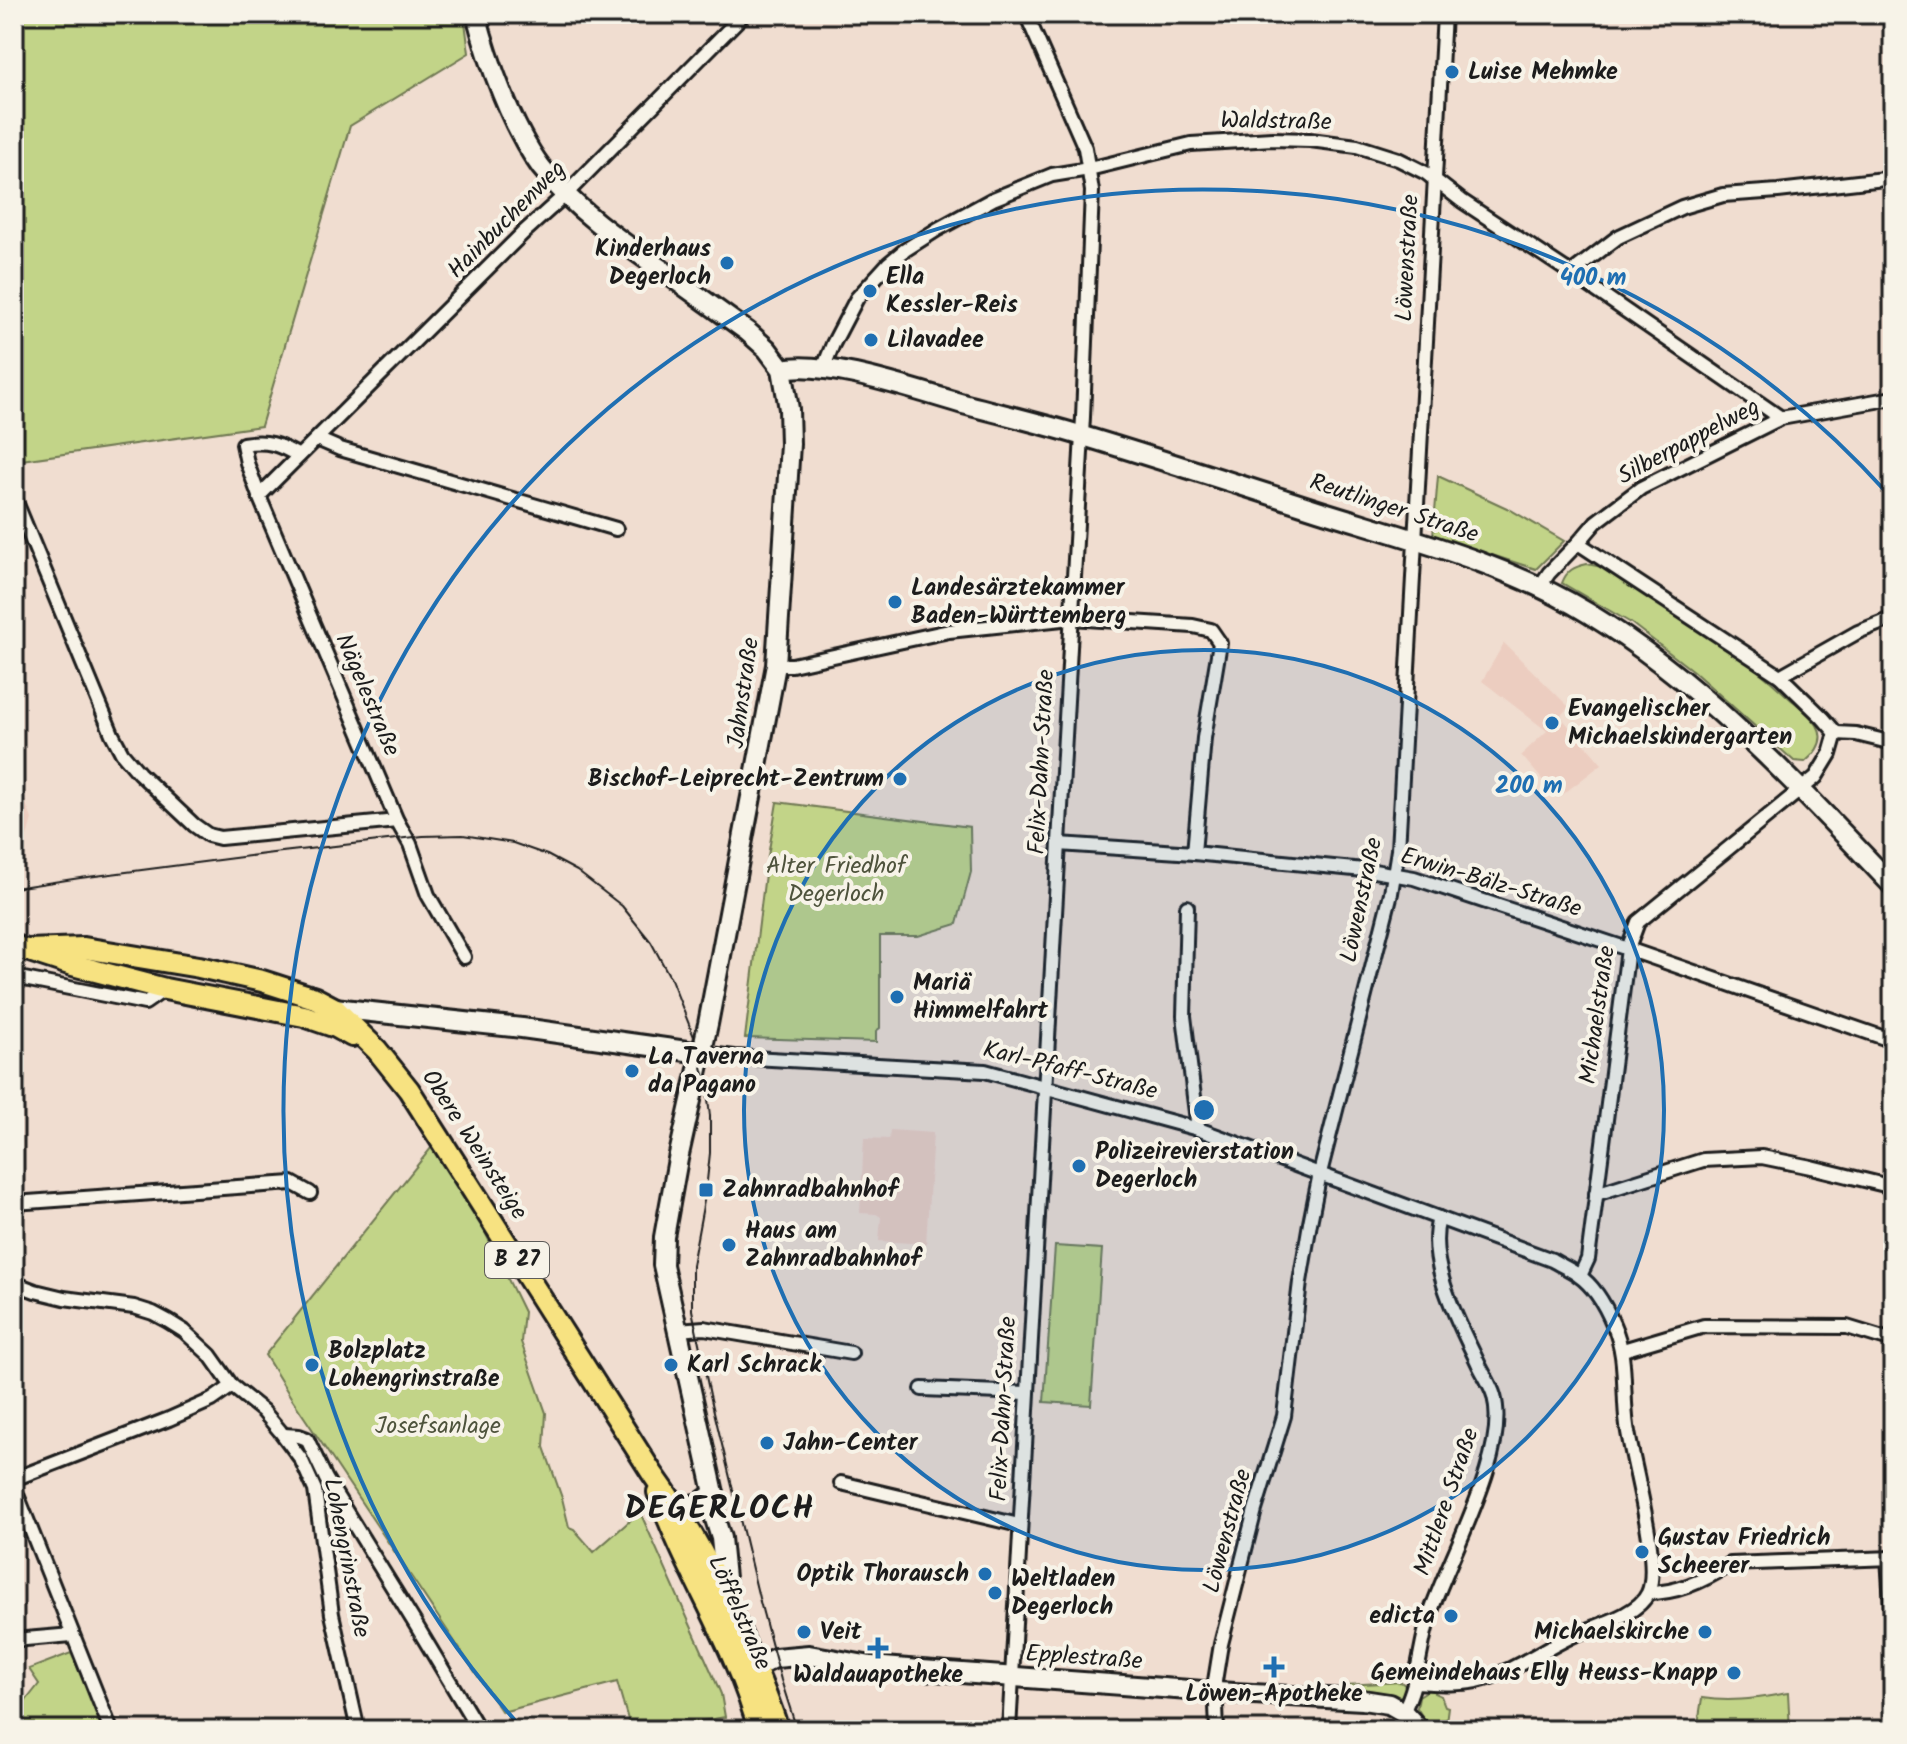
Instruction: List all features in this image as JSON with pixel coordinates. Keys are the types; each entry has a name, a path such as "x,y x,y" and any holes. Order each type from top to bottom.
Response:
{"main road":[{"name":"Obere Weinsteige","path":"21,948 165,989 304,1016 336,1027 377,1050"},
{"name":"Obere Weinsteige","path":"21,948 84,948 199,967 262,981 315,998 334,1008 377,1050 409,1090 652,1473"},
{"path":"270,1009 286,1005 334,1008"},
{"name":"Löffelstraße","path":"652,1473 678,1508 728,1605 747,1671 759,1730"},
{"name":"Löffelstraße","path":"652,1473 668,1521 700,1588 747,1671 768,1697 778,1730"}],"street":[{"path":"476,14 490,60 521,133 540,165 565,195 625,244 748,332 767,349 782,369"},
{"name":"Hainbuchenweg","path":"259,496 744,14"},
{"name":"Felix-Dahn-Straße","path":"1009,1730 1082,435 1092,191 1085,148 1026,14"},
{"name":"Löwenstraße","path":"1217,1730 1216,1692 1221,1644 1258,1498 1284,1416 1300,1282 1320,1173 1395,874 1444,14"},
{"name":"Waldstraße","path":"823,369 857,298 872,280 905,250 993,199 1052,175 1191,144 1310,140 1357,146 1398,159 1426,173 1462,201 1781,418"},
{"path":"1571,273 1618,237 1682,207 1723,195 1893,178"},
{"name":"Reutlinger Straße","path":"782,369 802,366 862,377 1082,435 1490,565 1540,586 1629,640 1692,686 1802,789 1893,886"},
{"name":"Jahnstraße","path":"728,1605 714,1493 663,1265 664,1237 776,665 790,444 788,401 782,369"},
{"name":"Silberpappelweg","path":"1540,586 1596,522 1641,488 1781,418 1893,398"},
{"path":"317,439 340,449 616,529"},
{"name":"Nägelestraße","path":"299,456 277,444 243,444 259,496 397,821 410,844 428,895 464,957"},
{"path":"14,497 122,753 194,825 208,835 220,838 397,821"},
{"path":"1578,543 1780,676 1836,733 1856,734 1893,743"},
{"path":"776,665 792,665 949,631 1072,618 1193,626 1211,630 1220,643 1204,738 1194,853"},
{"path":"1780,676 1858,632 1893,618"},
{"name":"Michaelstraße","path":"1580,1276 1588,1259 1628,949 1638,922 1820,773 1836,733"},
{"name":"Erwin-Bälz-Straße","path":"1059,844 1194,853 1414,878 1893,1041"},
{"path":"1187,907 1184,1016 1198,1129"},
{"path":"14,977 145,1003 165,989"},
{"name":"Karl-Pfaff-Straße","path":"334,1008 522,1028 735,1057 985,1071 1198,1129 1552,1260 1580,1276 1604,1305 1623,1350 1626,1423 1646,1520 1652,1576 1649,1593"},
{"path":"1596,1194 1703,1160 1762,1157 1893,1187"},
{"path":"14,1203 292,1183 310,1193"},
{"name":"Mittlere Straße","path":"1403,1712 1416,1682 1428,1618 1484,1476 1497,1428 1494,1397 1446,1289 1435,1231 1439,1218"},
{"name":"Lohengrinstraße","path":"14,1283 64,1298 122,1305 153,1313 184,1331 210,1355 232,1386 263,1411 284,1435 301,1459 315,1490 332,1614 358,1730"},
{"path":"1623,1350 1704,1326 1847,1327 1893,1341"},
{"path":"677,1330 704,1328 851,1353"},
{"path":"14,1479 169,1419 212,1400 232,1386"},
{"path":"922,1389 1027,1393"},
{"path":"284,1435 307,1439 326,1479 479,1730"},
{"name":"Felix-Dahn-Straße","path":"841,1483 1019,1525"},
{"path":"14,1487 111,1730"},
{"path":"678,1508 700,1503 714,1493"},
{"name":"Jahnstraße","path":"700,1588 715,1519"},
{"path":"1416,1682 1474,1681 1511,1669 1569,1638 1622,1615 1641,1603 1649,1593 1665,1593 1710,1577 1730,1564 1891,1558 1893,1631"},
{"path":"14,1640 72,1635"},
{"name":"Epplestraße","path":"747,1671 775,1658 809,1655 871,1666 1363,1700 1389,1704 1403,1712 1420,1730"}],"shaded area":[{"name":"Evangelischer Michaelskindergarten","path":"1504,643 1569,707 1560,716 1602,764 1558,798 1521,755 1547,731 1482,681"},
{"path":"14,773 32,819 19,865 14,866"},
{"path":"890,1130 933,1133 926,1244 879,1241 881,1217 860,1213 864,1138 889,1139"}],"green space":[{"path":"14,14 464,14 469,53 350,126 261,426 14,461"},
{"path":"1438,476 1509,509 1564,541 1536,569 1433,536"},
{"path":"1587,564 1602,567 1720,643 1765,676 1817,725 1820,741 1813,755 1805,762 1794,761 1693,671 1631,623 1562,583 1572,570"},
{"name":"Alter Friedhof Degerloch","path":"777,802 970,827 971,872 957,924 918,936 880,936 880,1028 876,1031 876,1042 745,1038"},
{"name":"Josefsanlage","path":"439,1138 524,1312 521,1342 546,1413 544,1447 569,1527 594,1552 640,1512 721,1694 725,1717 653,1730 631,1730 617,1682 502,1712 265,1355"},
{"path":"1055,1246 1102,1249 1091,1405 1044,1402"},
{"path":"71,1653 107,1730 14,1730 14,1716 39,1684 29,1669"},
{"path":"1401,1682 1407,1687 1397,1697 1374,1691 1345,1689 1345,1685"},
{"path":"1435,1689 1434,1693 1441,1696 1448,1707 1442,1730 1431,1730 1417,1708 1419,1696"},
{"path":"1788,1693 1790,1730 1697,1730 1702,1698 1735,1700"}],"tram line":[{"path":"14,888 273,853 423,836 463,835 513,843 547,855 577,871 622,906 651,942 671,979 694,1037 706,1082 710,1153 692,1265 692,1310 759,1598 797,1730"}],"place":[{"name":"Luise Mehmke","path":"1452,72"},
{"name":"Kinderhaus Degerloch","path":"727,263"},
{"name":"Ella Kessler-Reis","path":"870,291"},
{"name":"Lilavadee","path":"871,340"},
{"name":"Landesärztekammer Baden-Württemberg","path":"895,602"},
{"name":"Evangelischer Michaelskindergarten","path":"1552,723"},
{"name":"Bischof-Leiprecht-Zentrum","path":"900,779"},
{"name":"Mariä Himmelfahrt","path":"897,997"},
{"name":"La Taverna da Pagano","path":"632,1071"},
{"name":"Polizeirevierstation Degerloch","path":"1079,1166"},
{"name":"Zahnradbahnhof","path":"706,1190"},
{"name":"Haus am Zahnradbahnhof","path":"729,1245"},
{"name":"Bolzplatz Lohengrinstraße","path":"312,1365"},
{"name":"Karl Schrack","path":"671,1365"},
{"name":"Jahn-Center","path":"767,1443"},
{"name":"Gustav Friedrich Scheerer","path":"1642,1552"},
{"name":"Optik Thorausch","path":"985,1574"},
{"name":"Weltladen Degerloch","path":"995,1593"},
{"name":"edicta","path":"1451,1616"},
{"name":"Veit","path":"804,1632"},
{"name":"Michaelskirche","path":"1705,1632"},
{"name":"Waldauapotheke","path":"878,1648"},
{"name":"Löwen-Apotheke","path":"1274,1667"},
{"name":"Gemeindehaus Elly Heuss-Knapp","path":"1734,1673"}],"district":[{"name":"DEGERLOCH","path":"720,1509"}]}
